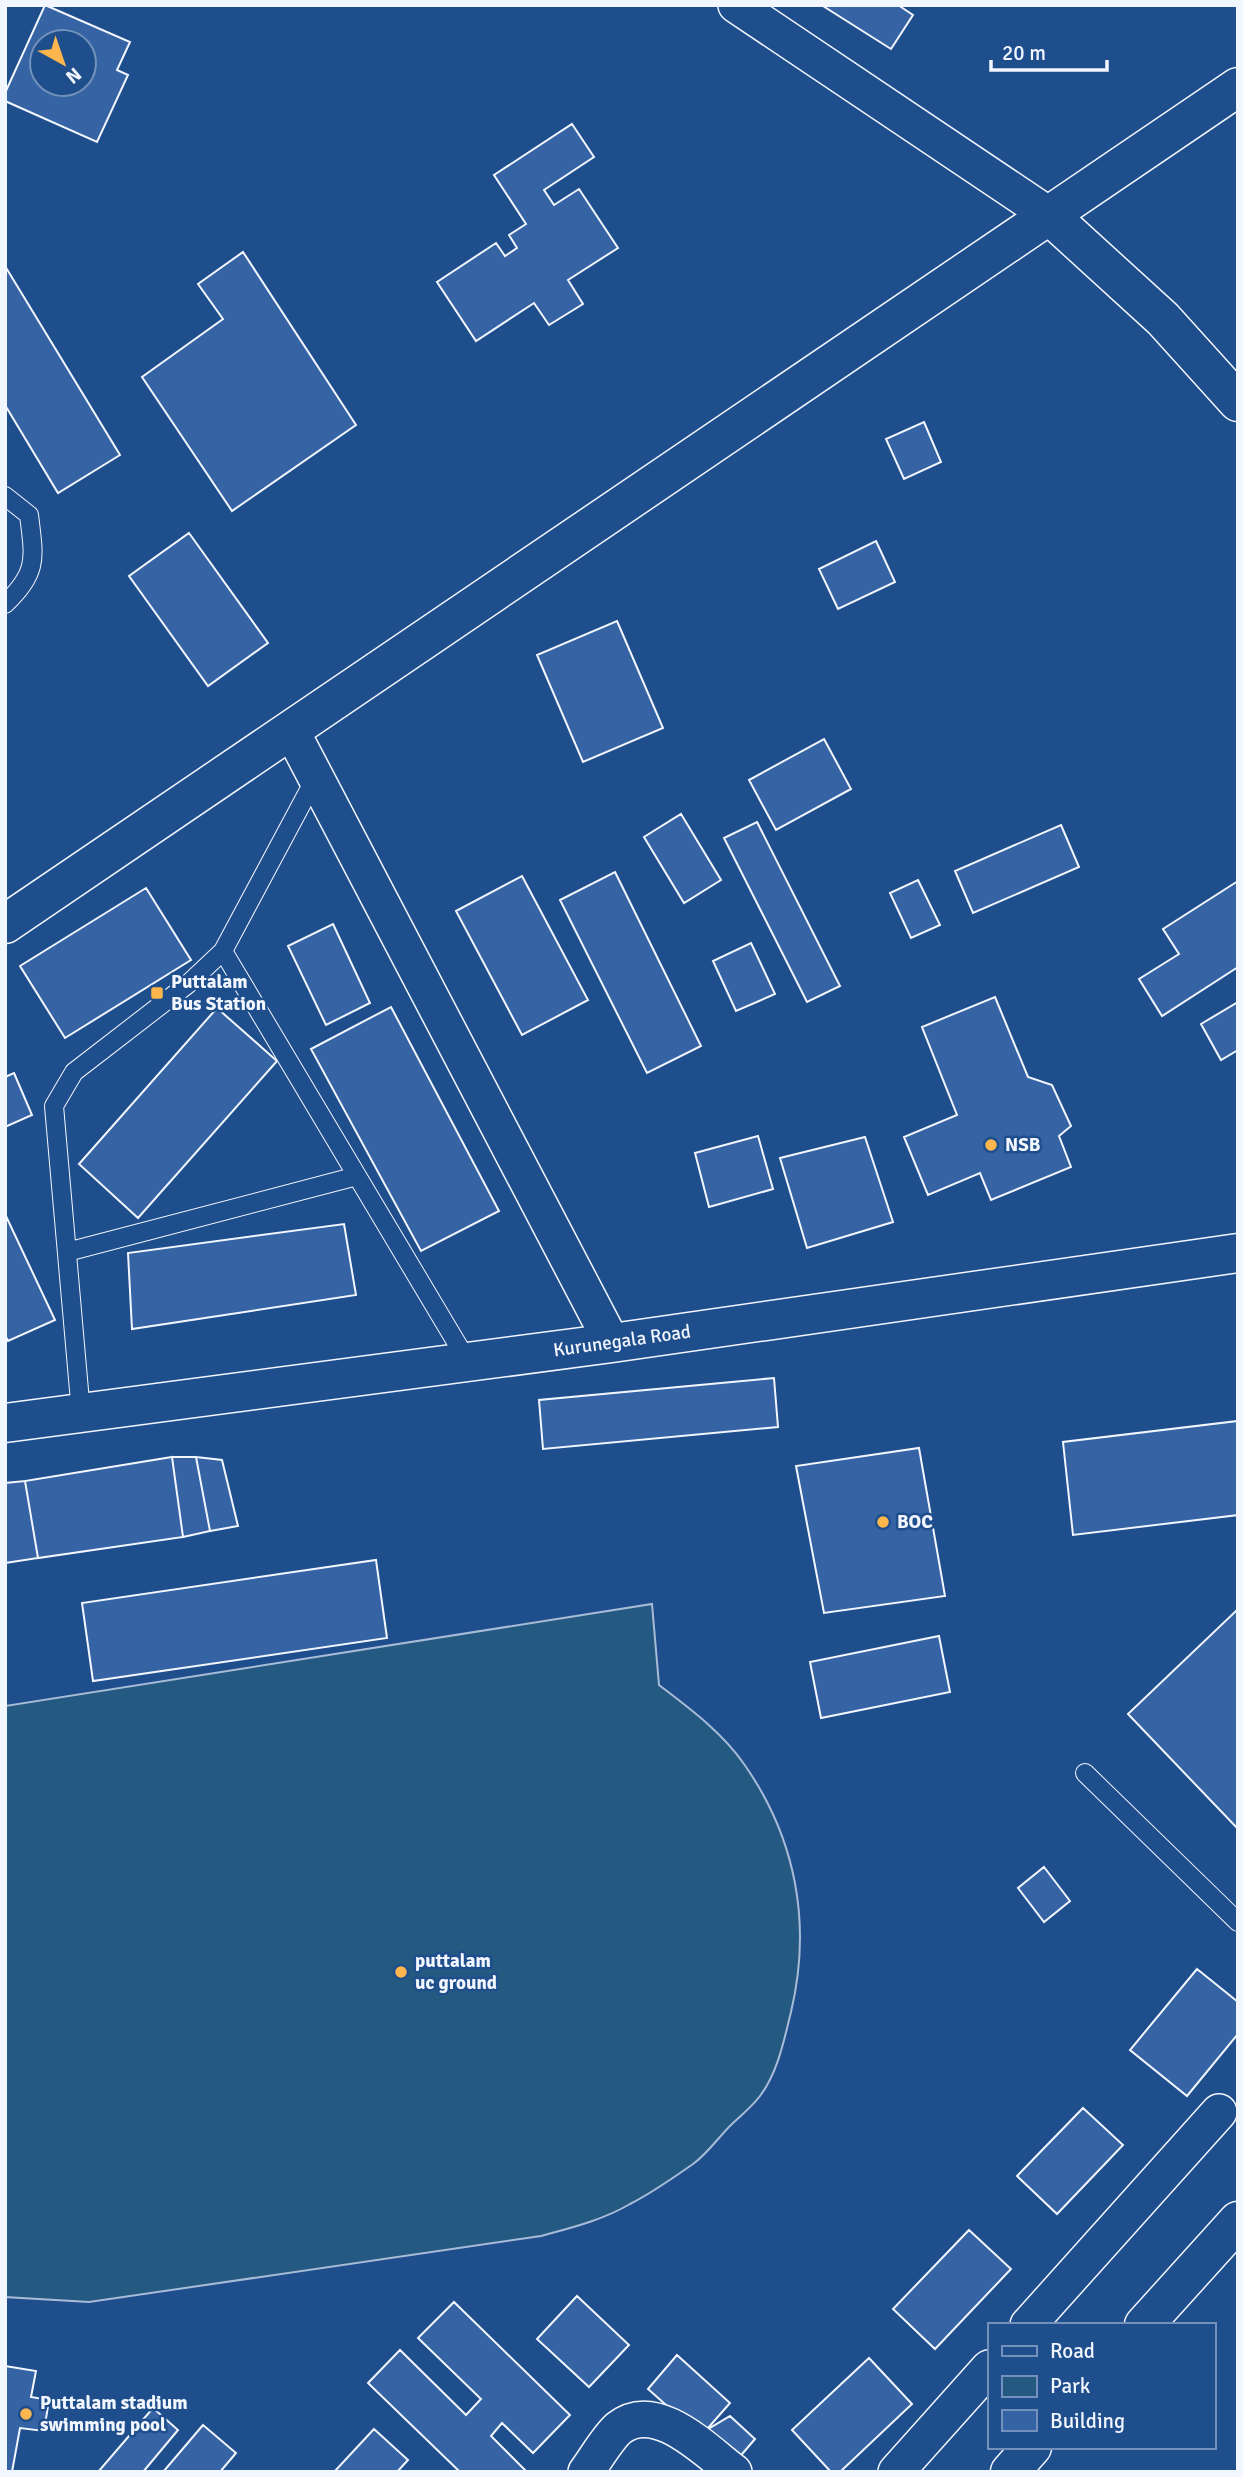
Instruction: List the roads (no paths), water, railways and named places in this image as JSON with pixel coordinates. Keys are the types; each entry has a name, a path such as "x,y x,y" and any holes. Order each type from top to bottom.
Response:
{"main road":[{"path":"5,924 1238,87"},
{"path":"1049,215 1163,319 1238,402"},
{"name":"Kurunegala Road","path":"5,1423 612,1343 1238,1253"},
{"path":"1146,2323 1238,2221"},
{"path":"1010,2472 1030,2449"}],"street":[{"path":"736,5 1049,215"},
{"path":"291,730 612,1343"},
{"path":"1030,2323 1219,2112"},
{"path":"896,2472 988,2369"},
{"path":"586,2472 619,2428 639,2418 673,2426 734,2472"}],"lane":[{"path":"5,496 29,515 34,559 28,579 5,604"},
{"path":"81,1413 54,1106 74,1072 188,984 223,951 316,777"},
{"path":"223,951 468,1362"},
{"path":"66,1252 357,1175"},
{"path":"1084,1773 1238,1922"}],"place":[{"name":"Puttalam Bus Station","path":"157,993"},
{"name":"NSB","path":"991,1145"},
{"name":"BOC","path":"883,1522"},
{"name":"puttalam uc ground","path":"401,1972"},
{"name":"Puttalam stadium swimming pool","path":"26,2414"}]}
